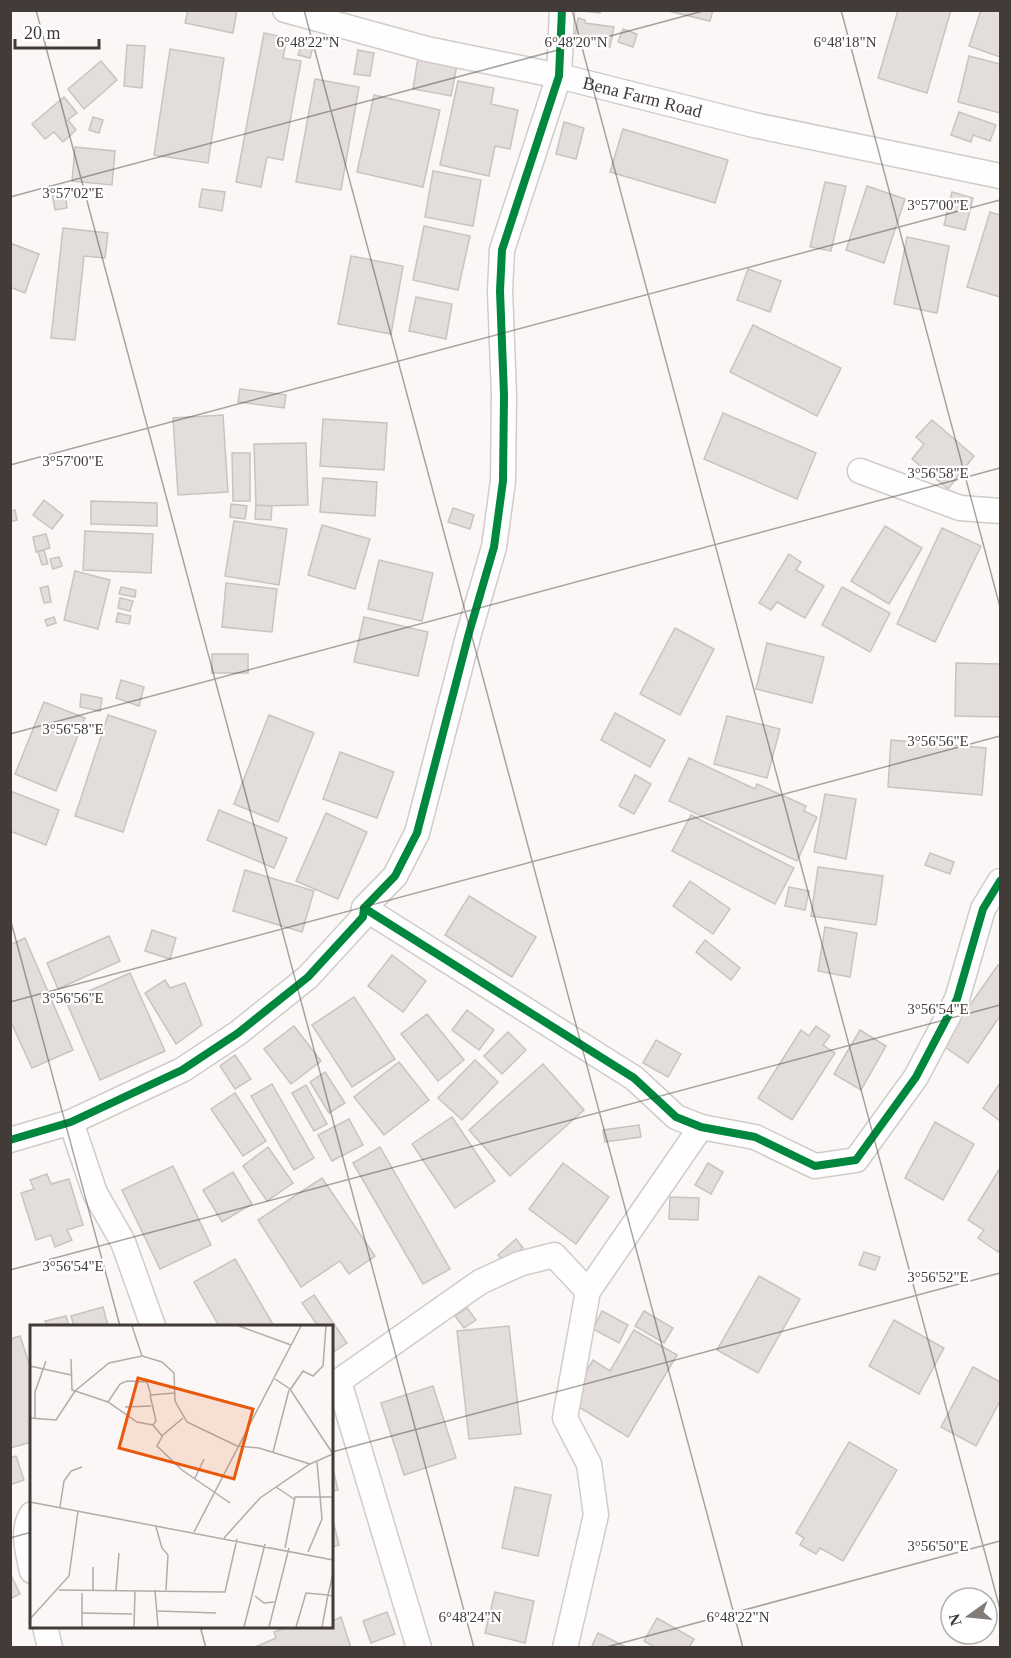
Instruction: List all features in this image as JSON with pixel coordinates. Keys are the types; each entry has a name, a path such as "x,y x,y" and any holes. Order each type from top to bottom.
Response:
{"street":[{"name":"Bena Farm Road","path":"285,10 427,49 559,76 754,125 1000,176"},
{"path":"10,1140 71,1122 183,1070 238,1033 308,977 363,917 364,908 395,876 417,833 494,547 503,470 502,250 559,76 562,10"},
{"path":"860,471 960,508 1000,512"},
{"path":"364,908 634,1078 676,1117 701,1126 755,1137 815,1166 856,1160 916,1077 957,999 983,909 1000,881"},
{"path":"71,1122 95,1193 123,1242 153,1325"},
{"path":"565,1647 596,1515 589,1464 565,1418 588,1291 701,1126"},
{"path":"419,1647 335,1384 480,1282 519,1264 554,1255 588,1291"},
{"path":"30,1517 27,1521 27,1548 30,1562"},
{"path":"45,1628 50,1647"}],"building":[{"path":"188,10 237,10 233,33 185,23"},
{"path":"572,10 600,10 600,13"},
{"path":"664,10 713,10 710,21"},
{"path":"898,10 951,10 927,93 878,78"},
{"path":"981,10 1000,10 1000,57 969,46"},
{"path":"578,18 585,20 585,23 614,27 610,47 596,45 597,39 585,37 583,47 573,45"},
{"path":"623,29 637,34 633,47 618,42"},
{"path":"264,33 287,38 283,58 301,61 283,160 267,157 261,187 236,182"},
{"path":"305,36 315,40 310,58 298,55"},
{"path":"127,45 145,46 142,88 124,86"},
{"path":"170,49 224,58 208,163 154,155"},
{"path":"358,50 374,53 370,76 354,74"},
{"path":"969,56 1000,64 1000,113 958,102"},
{"path":"418,58 457,65 451,96 413,89"},
{"path":"101,61 117,80 84,109 68,89"},
{"path":"315,79 359,87 341,190 296,182"},
{"path":"458,81 494,88 491,104 518,110 510,149 495,146 489,176 440,165"},
{"path":"374,95 440,110 423,187 357,172"},
{"path":"64,97 77,113 68,120 76,130 63,142 54,132 45,139 32,124"},
{"path":"959,112 996,125 990,141 973,135 971,142 951,135"},
{"path":"93,117 103,120 99,133 89,130"},
{"path":"564,122 584,128 576,159 556,154"},
{"path":"623,129 728,160 715,203 610,172"},
{"path":"75,147 115,151 112,185 72,181"},
{"path":"433,171 481,180 473,226 425,217"},
{"path":"825,182 846,186 831,251 810,247"},
{"path":"867,186 905,199 884,263 846,250"},
{"path":"202,189 225,192 222,211 199,207"},
{"path":"65,191 67,208 55,210 52,193"},
{"path":"952,192 973,198 965,230 944,225"},
{"path":"990,212 1000,215 1000,297 967,287"},
{"path":"424,226 470,236 458,290 413,280"},
{"path":"63,228 108,233 105,258 84,256 75,340 51,338"},
{"path":"907,237 949,246 937,313 894,304"},
{"path":"10,243 39,254 25,293 10,287"},
{"path":"351,256 403,266 391,334 338,324"},
{"path":"748,269 781,281 770,312 737,300"},
{"path":"416,297 452,304 446,339 409,331"},
{"path":"753,325 841,368 817,416 730,372"},
{"path":"240,389 286,395 284,408 238,402"},
{"path":"723,413 816,453 797,499 704,459"},
{"path":"223,415 228,492 178,495 173,418"},
{"path":"323,419 387,423 384,470 320,466"},
{"path":"932,420 974,456 948,489 912,459 924,444 916,437"},
{"path":"306,443 308,505 256,506 254,444"},
{"path":"232,453 250,453 250,501 233,501"},
{"path":"323,478 377,482 375,516 320,512"},
{"path":"44,500 63,515 52,529 33,515"},
{"path":"91,501 157,503 157,526 91,524"},
{"path":"231,504 247,506 245,519 230,517"},
{"path":"256,505 272,506 271,520 255,519"},
{"path":"453,508 474,515 470,529 448,522"},
{"path":"15,510 17,520 10,522 10,511"},
{"path":"234,521 287,529 279,585 225,576"},
{"path":"322,525 370,539 355,589 308,575"},
{"path":"885,526 922,548 889,604 851,581"},
{"path":"942,528 981,546 935,642 897,624"},
{"path":"85,531 153,534 151,573 83,570"},
{"path":"46,534 50,548 36,552 33,537"},
{"path":"44,550 48,564 42,565 38,552"},
{"path":"789,554 801,562 796,570 824,586 805,618 777,602 771,610 759,603"},
{"path":"59,557 62,566 53,569 50,559"},
{"path":"379,560 433,573 422,621 368,609"},
{"path":"75,571 110,580 98,629 64,620"},
{"path":"226,583 277,589 272,632 222,627"},
{"path":"48,586 51,602 44,603 40,588"},
{"path":"121,587 136,590 135,597 119,594"},
{"path":"842,587 890,613 870,652 822,625"},
{"path":"120,598 133,601 130,611 118,608"},
{"path":"118,613 131,616 129,624 116,622"},
{"path":"54,617 56,623 47,626 45,620"},
{"path":"364,617 428,632 418,676 354,662"},
{"path":"675,628 714,649 680,715 640,694"},
{"path":"767,643 824,657 812,703 756,689"},
{"path":"212,654 248,654 248,673 212,673"},
{"path":"956,663 1000,664 1000,717 955,716"},
{"path":"121,680 144,687 139,706 116,698"},
{"path":"81,694 102,698 100,711 80,707"},
{"path":"44,702 85,718 56,791 15,774"},
{"path":"615,713 665,740 650,767 601,740"},
{"path":"108,715 156,731 123,832 75,816"},
{"path":"269,715 314,733 278,822 234,804"},
{"path":"727,716 780,729 767,778 714,764"},
{"path":"891,740 986,748 982,795 888,787"},
{"path":"340,752 394,772 377,818 323,799"},
{"path":"689,758 755,789 757,784 806,806 804,811 817,817 797,861 669,801"},
{"path":"635,775 651,784 634,814 619,806"},
{"path":"10,791 59,810 46,845 10,831"},
{"path":"825,794 856,799 846,859 814,852"},
{"path":"219,810 287,838 274,868 207,840"},
{"path":"326,813 367,832 338,899 296,881"},
{"path":"691,815 794,868 775,904 672,851"},
{"path":"930,853 954,862 950,874 925,865"},
{"path":"818,867 883,876 876,925 811,916"},
{"path":"245,870 314,891 302,932 233,911"},
{"path":"690,881 730,909 713,934 673,906"},
{"path":"789,887 809,891 805,910 785,906"},
{"path":"469,896 536,937 512,977 445,935"},
{"path":"825,927 857,933 850,977 818,971"},
{"path":"152,930 176,938 170,959 145,951"},
{"path":"109,936 120,961 58,989 47,963"},
{"path":"25,938 73,1050 32,1068 10,1020 10,945"},
{"path":"705,940 740,968 731,980 696,952"},
{"path":"392,955 426,981 403,1012 368,986"},
{"path":"998,965 1000,967 1000,1016 968,1063 942,1045"},
{"path":"130,973 165,1051 100,1080 66,1001"},
{"path":"165,980 170,988 185,983 202,1025 176,1044 145,993"},
{"path":"354,997 395,1059 352,1087 312,1025"},
{"path":"467,1010 494,1030 479,1050 452,1030"},
{"path":"427,1014 464,1060 438,1081 401,1034"},
{"path":"294,1026 321,1061 291,1084 264,1049"},
{"path":"816,1026 830,1036 823,1045 835,1053 792,1120 758,1098 801,1030 809,1036"},
{"path":"860,1030 886,1046 861,1090 834,1074"},
{"path":"508,1032 526,1050 502,1074 484,1056"},
{"path":"656,1040 681,1054 668,1077 643,1063"},
{"path":"235,1055 251,1079 235,1089 220,1066"},
{"path":"475,1060 498,1082 462,1120 438,1098"},
{"path":"399,1062 429,1100 384,1135 354,1097"},
{"path":"543,1064 584,1110 510,1176 469,1130"},
{"path":"325,1072 345,1103 329,1113 310,1082"},
{"path":"1000,1083 1000,1121 983,1108"},
{"path":"272,1084 314,1158 294,1170 251,1096"},
{"path":"306,1085 327,1124 314,1131 292,1093"},
{"path":"235,1093 266,1141 243,1156 211,1109"},
{"path":"452,1117 495,1181 455,1208 412,1144"},
{"path":"349,1119 363,1145 332,1161 318,1135"},
{"path":"935,1122 974,1144 943,1200 905,1178"},
{"path":"639,1125 641,1137 605,1142 603,1130"},
{"path":"268,1147 293,1183 267,1201 243,1166"},
{"path":"380,1147 450,1269 423,1284 353,1163"},
{"path":"563,1163 609,1197 576,1244 529,1209"},
{"path":"708,1163 723,1172 711,1194 695,1185"},
{"path":"173,1166 211,1245 160,1269 122,1190"},
{"path":"1000,1168 1000,1249 998,1252 978,1238 984,1230 968,1220"},
{"path":"233,1172 252,1204 222,1222 203,1190"},
{"path":"47,1174 51,1184 69,1179 83,1225 67,1230 72,1240 55,1247 51,1235 36,1240 21,1193 34,1189 30,1180"},
{"path":"322,1178 375,1256 349,1274 340,1261 301,1287 258,1220"},
{"path":"670,1197 699,1198 698,1220 669,1219"},
{"path":"516,1239 523,1248 506,1264 498,1255"},
{"path":"864,1252 880,1257 875,1270 859,1265"},
{"path":"235,1259 273,1325 218,1325 194,1282"},
{"path":"759,1276 800,1299 758,1373 717,1350"},
{"path":"314,1295 347,1343 335,1351 333,1325 317,1325 302,1303"},
{"path":"103,1307 108,1325 74,1325 71,1316"},
{"path":"467,1308 476,1320 464,1328 455,1316"},
{"path":"602,1311 628,1325 619,1343 593,1329"},
{"path":"644,1311 673,1328 664,1343 635,1326"},
{"path":"66,1316 69,1325 47,1325 45,1321"},
{"path":"894,1320 944,1348 919,1394 869,1366"},
{"path":"509,1326 521,1434 469,1439 457,1331"},
{"path":"634,1330 677,1355 628,1437 569,1401 593,1360 610,1371"},
{"path":"20,1336 30,1366 30,1443 10,1448 10,1339"},
{"path":"973,1367 1000,1382 1000,1401 976,1446 941,1427"},
{"path":"433,1386 456,1458 404,1475 381,1403"},
{"path":"849,1442 897,1470 843,1561 820,1548 816,1554 800,1545 804,1538 796,1533"},
{"path":"16,1456 24,1480 10,1485 10,1458"},
{"path":"333,1468 338,1490 333,1491"},
{"path":"515,1487 551,1495 538,1556 502,1548"},
{"path":"333,1520 339,1545 333,1547"},
{"path":"10,1573 20,1594 10,1599"},
{"path":"495,1592 534,1601 525,1643 485,1633"},
{"path":"387,1612 395,1634 371,1643 363,1621"},
{"path":"341,1617 351,1648 253,1648 276,1638 274,1632 285,1628 333,1628 333,1621"},
{"path":"657,1618 694,1639 689,1648 656,1648 644,1641"},
{"path":"598,1633 628,1648 591,1648"}],"cycle path":[{"path":"10,1140 71,1122 182,1070 238,1033 308,977 363,917 364,908 395,876 417,833 494,547 503,481 504,395 500,291 502,250 559,76 562,10"},
{"path":"364,908 634,1078 676,1117 701,1127 755,1137 815,1166 856,1160 916,1077 957,999 983,909 1000,881"}]}
